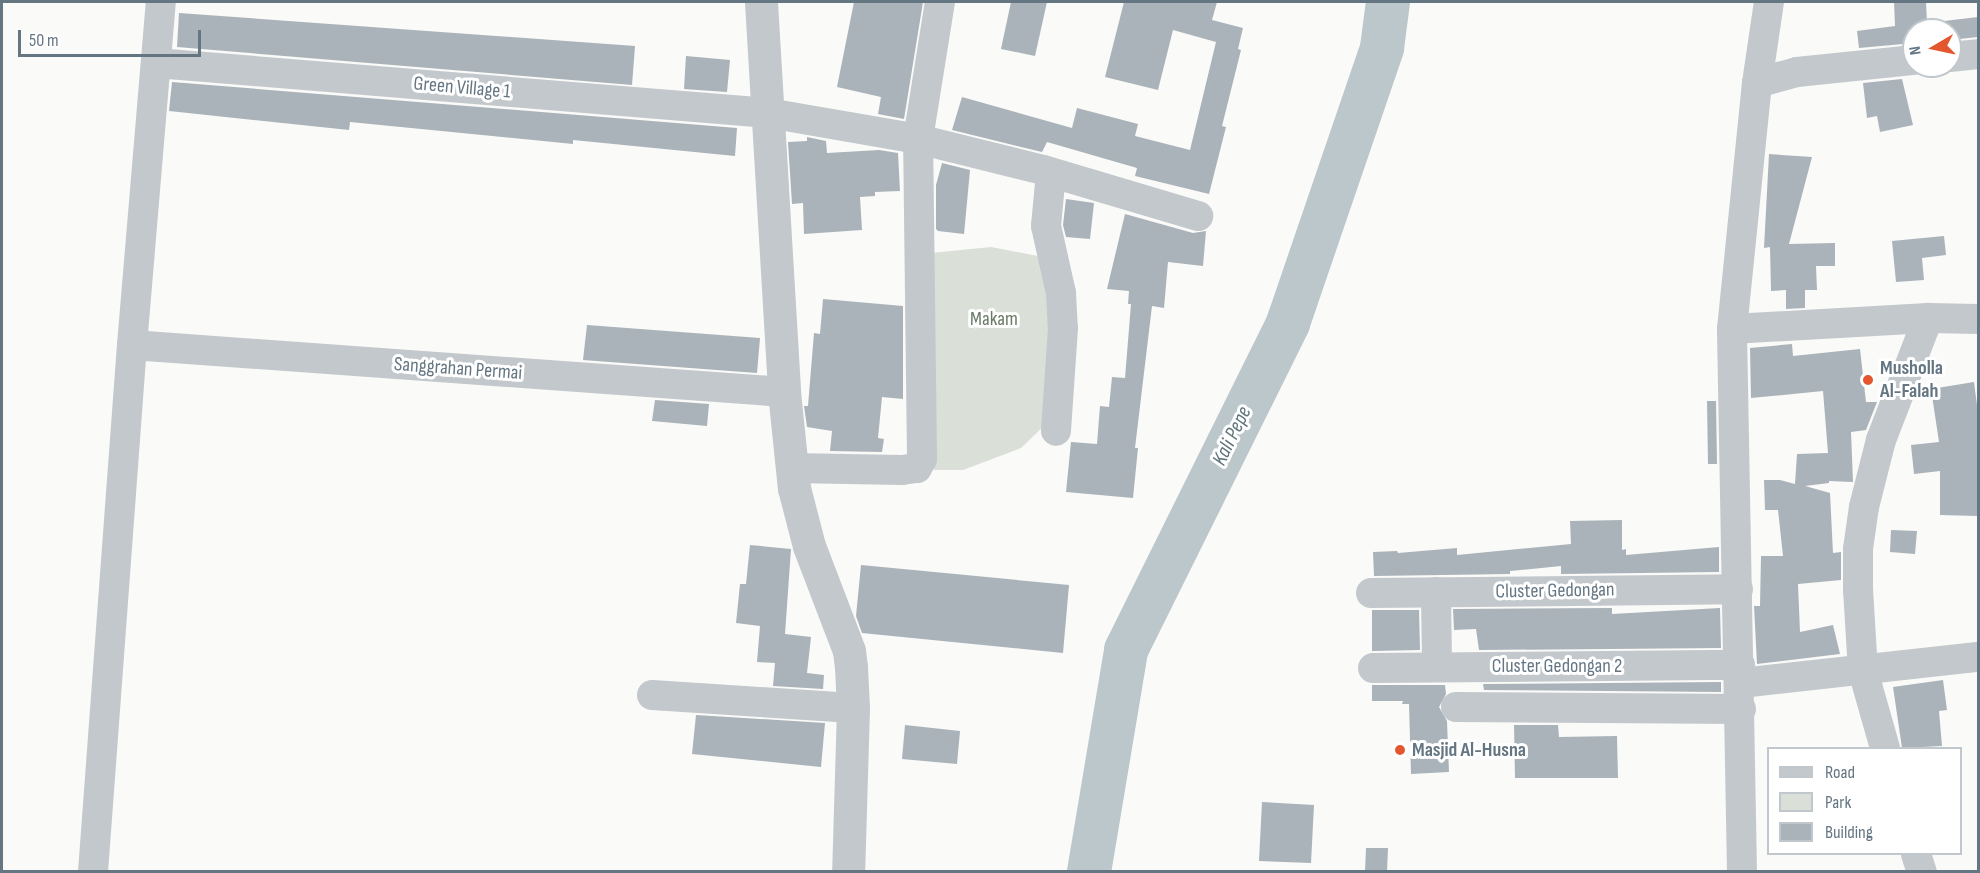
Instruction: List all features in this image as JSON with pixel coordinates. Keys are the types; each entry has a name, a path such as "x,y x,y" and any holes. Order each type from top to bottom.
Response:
{"street":[{"path":"93,872 132,345 161,2"},
{"path":"761,2 784,392 794,488 809,546 849,651 854,708 848,872"},
{"path":"792,468 902,470 917,468 922,459 918,139 940,2"},
{"path":"1742,872 1741,686 1732,328 1757,83 1769,2"},
{"path":"1962,56 1978,54"},
{"path":"1757,83 1797,72 1902,61"},
{"name":"Green Village 1","path":"156,63 768,113 918,139 1051,173 1198,216"},
{"path":"1051,173 1046,226 1058,272 1063,328 1056,431"},
{"path":"1732,328 1928,318 1978,319"},
{"path":"1886,747 1863,671 1858,549 1864,507 1881,440 1928,318"},
{"name":"Sanggrahan Permai","path":"132,345 784,392"},
{"name":"Cluster Gedongan","path":"1371,593 1738,589"},
{"path":"1436,592 1437,667"},
{"path":"1456,707 1741,686 1978,657"},
{"name":"Cluster Gedongan 2","path":"1373,668 1437,667 1741,686"},
{"path":"652,695 854,708"},
{"path":"1916,855 1922,872"}],"green space":[{"name":"Makam","path":"991,247 1043,257 1054,288 1048,422 1021,448 963,470 934,470 931,253"}],"building":[{"path":"854,2 923,2 904,119 878,114 881,97 837,87"},
{"path":"1011,2 1047,2 1035,56 1001,49"},
{"path":"1124,2 1217,2 1212,20 1243,28 1238,49 1241,50 1222,126 1226,127 1209,194 1135,176 1137,168 1047,142 1042,152 952,130 962,97 1072,128 1077,108 1138,124 1135,136 1190,150 1216,42 1173,30 1158,90 1105,77"},
{"path":"1894,2 1926,2 1927,18 1902,18 1902,44 1859,48 1857,31 1895,26"},
{"path":"179,13 635,46 632,85 177,47"},
{"path":"1978,17 1978,37 1962,39 1962,19"},
{"path":"686,56 730,60 727,92 684,89"},
{"path":"1902,79 1913,125 1880,132 1877,116 1867,118 1863,83"},
{"path":"172,82 737,128 735,156 573,140 573,144 350,122 349,130 169,111"},
{"path":"807,137 826,141 827,153 879,150 898,153 900,191 875,192 875,196 860,197 862,230 804,234 803,203 792,204 788,142 807,141"},
{"path":"1769,154 1812,157 1789,244 1835,243 1835,266 1816,266 1817,290 1805,290 1805,308 1786,309 1786,290 1771,291 1770,247 1764,248"},
{"path":"942,163 970,170 964,234 936,229 936,185"},
{"path":"1066,199 1094,203 1090,239 1066,237 1063,225"},
{"path":"1125,214 1193,233 1206,231 1203,266 1168,262 1164,308 1152,306 1135,448 1138,448 1133,498 1066,492 1071,442 1097,444 1100,406 1109,407 1112,377 1125,378 1131,304 1128,304 1129,291 1107,289"},
{"path":"1944,236 1946,255 1922,258 1924,280 1896,282 1892,241"},
{"path":"823,299 903,306 903,399 882,397 878,438 884,439 882,452 830,451 832,431 807,427 804,406 808,406 814,333 820,334"},
{"path":"587,325 760,338 757,373 583,360"},
{"path":"1792,344 1793,356 1860,349 1866,402 1877,402 1866,430 1851,432 1853,482 1829,481 1829,483 1805,486 1830,493 1833,553 1841,552 1841,580 1798,584 1800,632 1833,625 1840,654 1757,664 1754,606 1760,606 1761,556 1783,556 1778,510 1765,510 1764,480 1780,480 1795,484 1797,454 1828,453 1823,391 1751,398 1750,348"},
{"path":"1974,382 1978,413 1978,516 1940,515 1940,471 1914,474 1911,445 1939,442 1931,389"},
{"path":"655,400 709,404 707,426 652,421"},
{"path":"1707,401 1716,401 1717,464 1708,464"},
{"path":"1622,520 1622,550 1626,549 1626,555 1719,547 1719,572 1561,574 1561,566 1510,571 1510,574 1374,576 1373,552 1397,551 1398,553 1457,548 1457,555 1571,544 1570,521"},
{"path":"1891,530 1917,531 1915,554 1890,552"},
{"path":"750,545 791,549 785,634 811,637 807,673 824,675 823,689 773,686 775,663 757,662 760,626 736,623 740,584 746,584"},
{"path":"861,565 1069,585 1063,653 862,633 856,616"},
{"path":"1612,608 1612,614 1720,608 1721,648 1479,650 1476,629 1454,630 1453,609"},
{"path":"1372,610 1419,610 1420,650 1372,651"},
{"path":"1943,680 1947,710 1939,711 1942,746 1902,747 1893,687"},
{"path":"1721,682 1721,692 1484,690 1483,684"},
{"path":"1372,685 1445,685 1446,694 1439,707 1447,721 1449,772 1411,774 1409,704 1402,704 1403,701 1372,701"},
{"path":"696,715 825,723 821,767 692,754"},
{"path":"905,725 960,731 957,764 902,759"},
{"path":"1514,725 1558,725 1559,737 1617,736 1618,778 1515,778"},
{"path":"1262,802 1314,805 1311,863 1259,861"},
{"path":"1366,848 1388,848 1387,872 1365,872"}],"waterway":[{"name":"Kali Pepe","path":"1089,872 1126,650 1288,323 1382,48 1388,2"}],"place":[{"name":"Musholla Al-Falah","path":"1868,380"},
{"name":"Masjid Al-Husna","path":"1400,750"}]}
